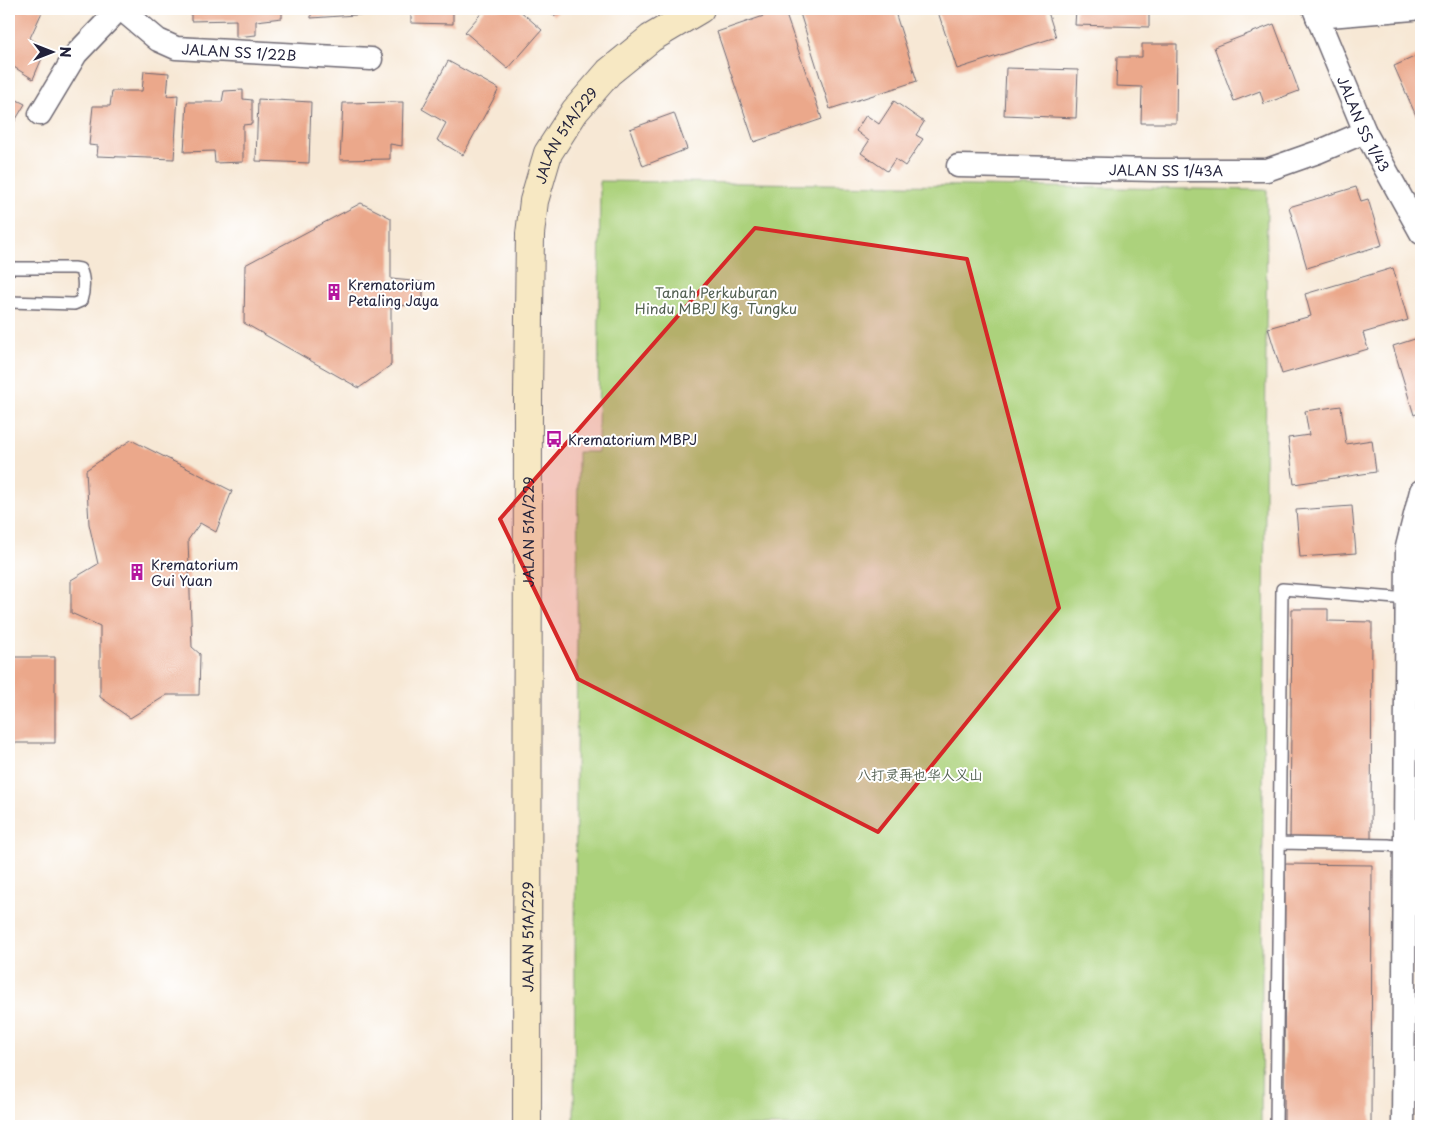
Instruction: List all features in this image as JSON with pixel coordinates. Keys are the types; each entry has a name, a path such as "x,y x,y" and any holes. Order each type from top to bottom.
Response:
{"street":[{"name":"JALAN SS 1/22B","path":"120,9 158,40 176,48 371,59"},
{"path":"40,114 76,54 120,9"},
{"name":"JALAN 51A/229","path":"527,1126 528,396 530,234 534,201 548,153 575,111 609,72 651,38 700,9"},
{"path":"1316,13 1414,9"},
{"name":"JALAN SS 1/43","path":"1316,13 1366,132 1421,233"},
{"name":"JALAN SS 1/43A","path":"958,166 1267,170 1366,132"},
{"path":"1403,1126 1413,849 1414,599 1407,547 1421,491"}],"lane":[{"path":"9,268 74,268 80,269 83,274 83,295 81,301 74,304 9,302"},
{"path":"1276,1126 1282,589 1414,599"},
{"path":"1279,842 1388,845 1413,849"}],"highlighted area":[{"path":"755,228 967,259 1059,608 878,832 578,679 500,519"}],"green space":[{"name":"八打灵再也华人义山","path":"600,181 1267,190 1261,1126 574,1126 578,452 598,452"}],"building":[{"path":"9,9 43,10 30,38 46,49 33,79 9,64"},
{"path":"191,9 282,9 282,18 256,21 256,35 236,37 236,20 191,21"},
{"path":"311,9 370,9 370,14 311,18"},
{"path":"411,9 453,9 453,24 411,23"},
{"path":"485,9 518,9 542,30 508,69 465,32"},
{"path":"548,9 563,9 554,16"},
{"path":"784,9 822,119 754,142 717,32"},
{"path":"894,9 917,81 830,109 799,10"},
{"path":"937,9 1047,9 1056,37 957,69"},
{"path":"1076,9 1149,9 1149,27 1075,25"},
{"path":"1274,24 1299,91 1264,104 1260,91 1234,101 1214,47"},
{"path":"1142,44 1177,44 1176,123 1141,123 1142,87 1116,86 1117,57 1142,57"},
{"path":"1421,54 1421,127 1394,66"},
{"path":"448,61 499,89 463,155 437,140 446,123 422,109"},
{"path":"1006,68 1078,70 1076,118 1004,115"},
{"path":"144,71 169,73 167,96 178,95 174,159 97,156 98,146 89,145 93,106 110,106 112,91 142,91"},
{"path":"243,90 243,99 252,100 252,124 243,125 243,162 215,163 214,151 184,152 187,102 222,102 224,91"},
{"path":"9,96 25,104 9,131"},
{"path":"258,99 311,102 309,163 256,161"},
{"path":"894,101 924,122 916,135 923,139 905,166 895,159 887,171 861,153 869,141 856,131 866,115 879,124"},
{"path":"403,102 402,146 390,144 390,159 340,160 343,103"},
{"path":"674,113 687,149 643,166 630,129"},
{"path":"1356,187 1361,201 1368,199 1382,245 1307,268 1289,207"},
{"name":"Krematorium Petaling Jaya","path":"361,203 391,218 391,279 423,282 423,303 391,307 391,365 359,388 244,323 245,265"},
{"path":"1393,268 1408,320 1363,333 1368,349 1282,374 1268,328 1311,316 1305,294"},
{"path":"1421,337 1421,412 1414,415 1393,346"},
{"path":"1341,406 1346,444 1372,440 1376,472 1294,484 1288,438 1309,435 1305,411"},
{"name":"Krematorium Gui Yuan","path":"131,440 232,491 216,532 200,523 188,540 192,647 200,654 199,695 167,695 130,718 100,697 100,626 71,613 71,580 98,564 89,524 86,470"},
{"path":"1352,506 1356,553 1300,557 1296,510"},
{"path":"1292,609 1328,609 1328,621 1372,622 1371,840 1290,840"},
{"path":"9,657 55,657 55,743 9,743"},
{"path":"1285,864 1372,865 1371,1126 1284,1126"}],"place":[{"name":"Krematorium Petaling Jaya","path":"334,292"},
{"name":"Krematorium MBPJ","path":"554,439"},
{"name":"Krematorium Gui Yuan","path":"137,572"}],"park label":[{"name":"Tanah Perkuburan Hindu MBPJ Kg. Tungku","path":"716,300"}]}
